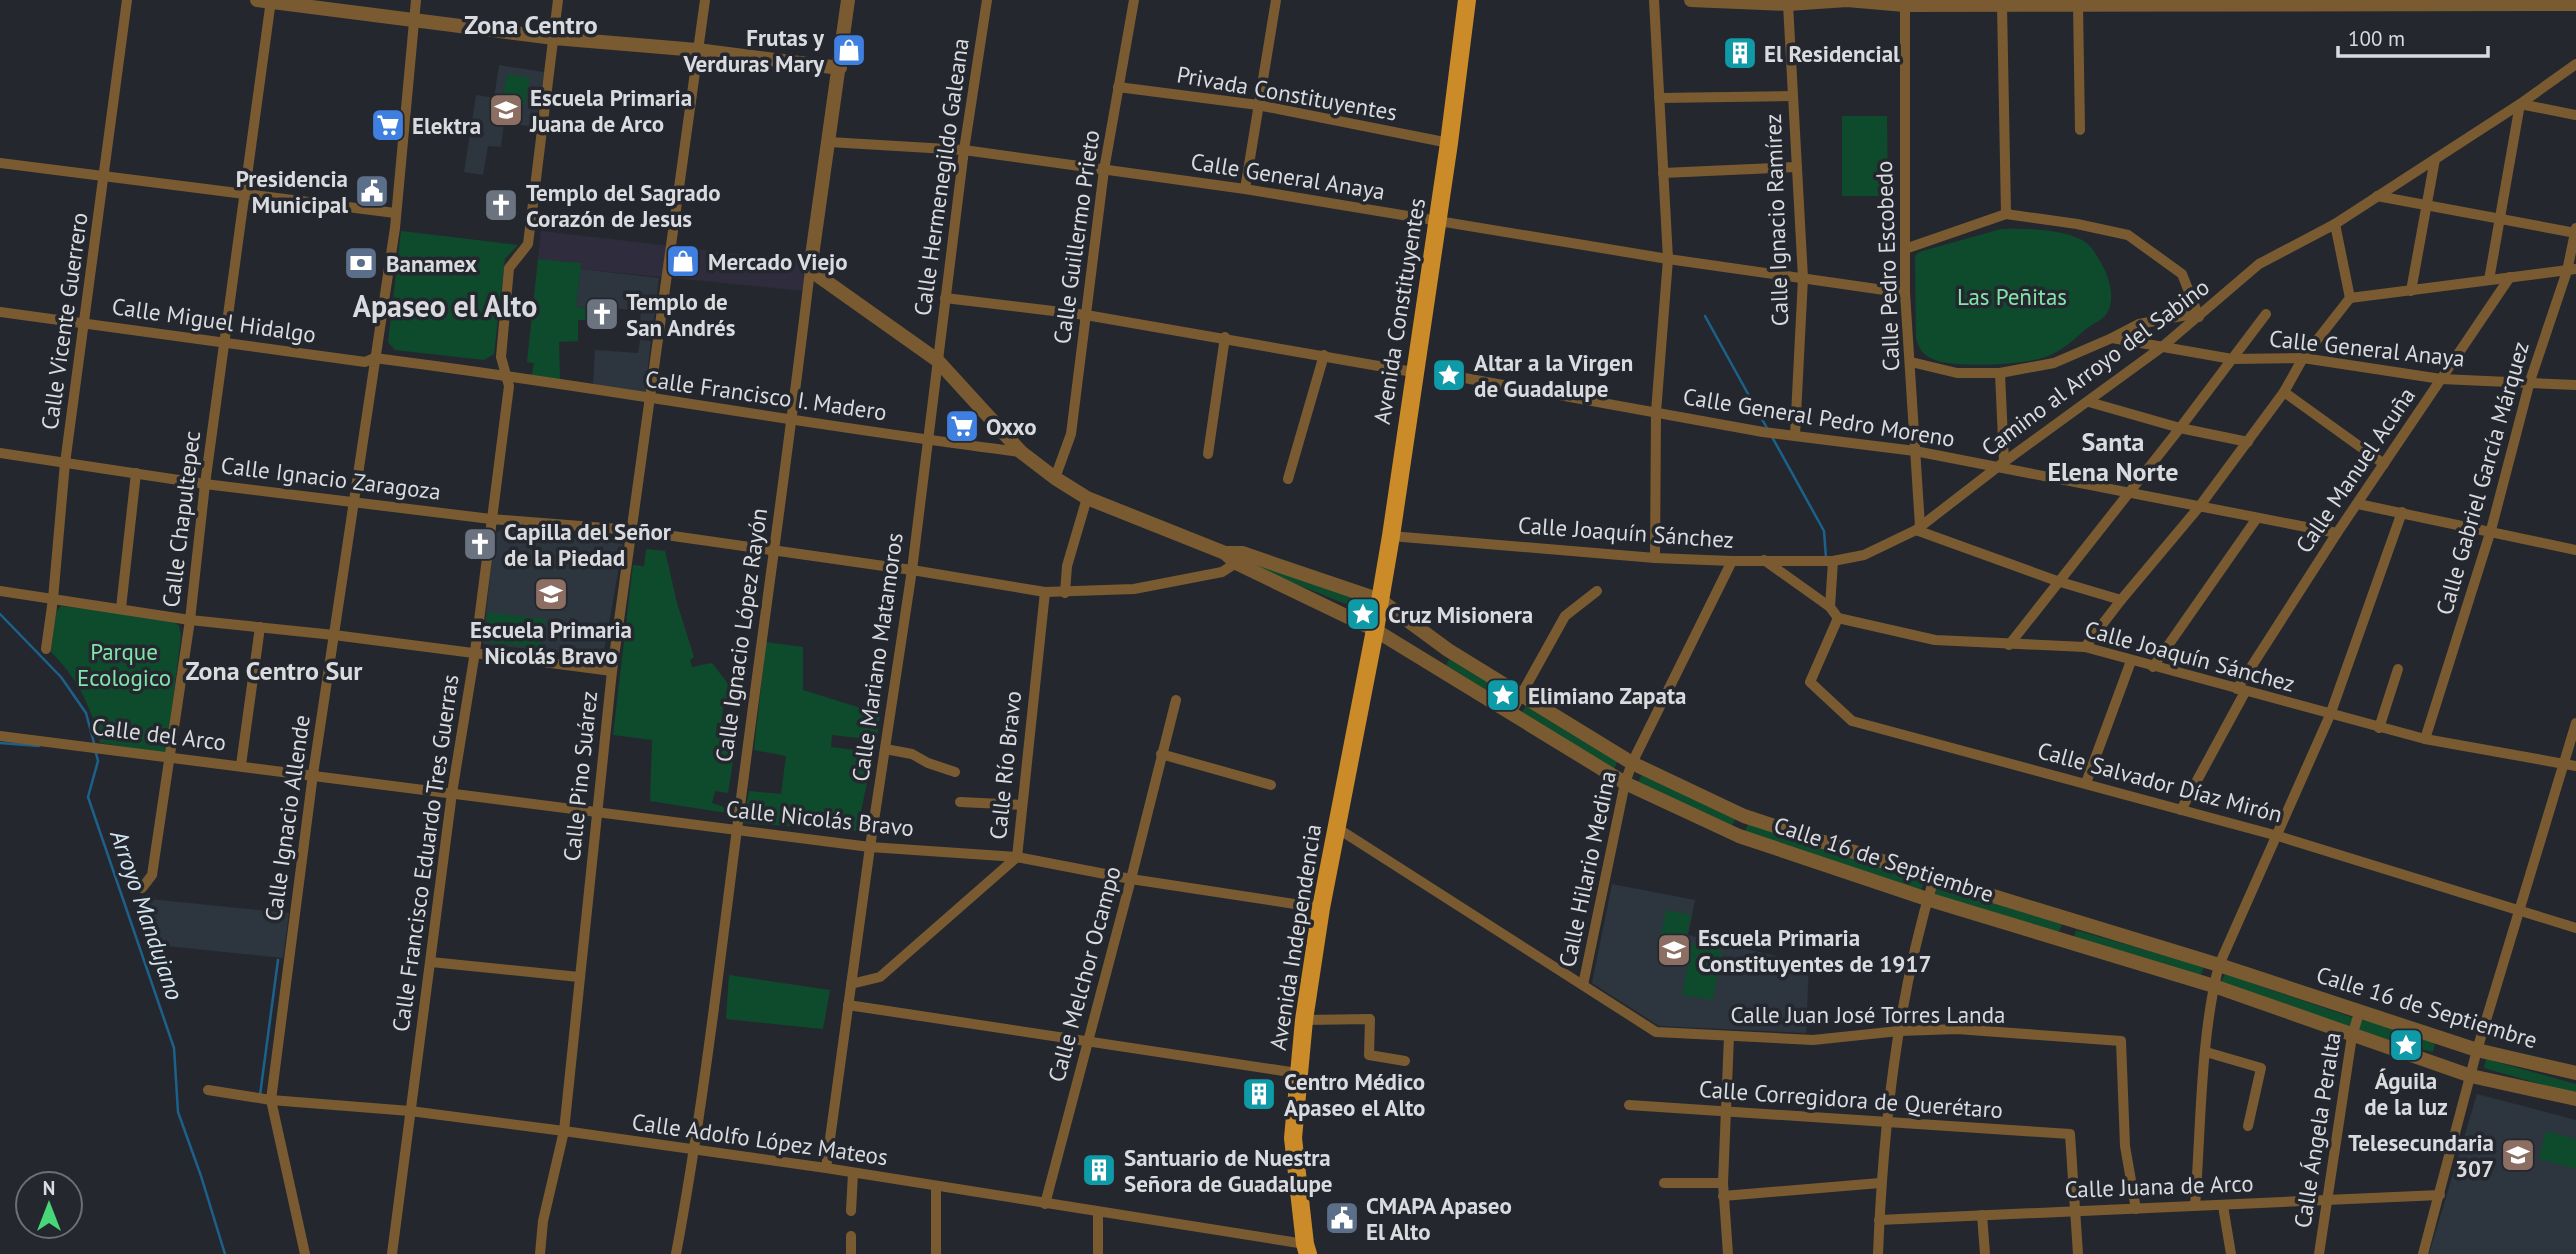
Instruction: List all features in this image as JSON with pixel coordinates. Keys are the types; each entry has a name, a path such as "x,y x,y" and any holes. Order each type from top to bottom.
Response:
{"main road":[{"name":"Avenida Constituyentes","path":"1375,630 1449,143 1467,0"},
{"name":"Avenida Independencia","path":"1306,1249 1293,1138 1297,1073 1321,908 1375,630"}],"street":[{"name":"Calle Vicente Guerrero","path":"46,649 65,463 106,175 127,0"},
{"name":"Calle Ignacio Allende","path":"305,1254 271,1100 313,774 395,214 416,0"},
{"path":"554,38 558,0"},
{"name":"Calle Pino Suárez","path":"540,1254 543,1221 564,1131 612,671 705,0"},
{"path":"810,270 848,0"},
{"name":"Calle Hermenegildo Galeana","path":"937,360 964,150 987,0"},
{"name":"Calle Guillermo Prieto","path":"1055,478 1071,434 1104,170 1134,0"},
{"path":"1245,190 1276,0"},
{"path":"1654,0 1668,259 1656,412 1655,558"},
{"path":"1691,0 1788,4 1847,0 1905,5 2109,2 2576,4"},
{"path":"266,1 554,38 697,50 840,68"},
{"name":"Calle Chapultepec","path":"142,888 152,875 190,620 266,1"},
{"name":"Calle Ignacio Ramírez","path":"1788,4 1803,278 1795,435"},
{"path":"2078,4 2080,130"},
{"name":"Calle Pedro Escobedo","path":"1905,5 1905,293 1916,451 1918,528"},
{"path":"2001,5 2006,214"},
{"name":"Calle Francisco Eduardo Tres Guerras","path":"392,1254 452,793 475,652 509,386 500,357 509,268 528,244 554,38"},
{"name":"Camino al Arroyo del Sabino","path":"1764,559 1833,561 1864,555 1918,528 2162,347 2259,264 2335,225 2520,104 2576,64"},
{"name":"Privada Constituyentes","path":"1118,87 1258,105 1449,143"},
{"path":"1659,98 1793,96"},
{"path":"2489,281 2520,104 2576,115"},
{"name":"Calle General Anaya","path":"829,142 964,150 1245,190 1668,259 1905,293"},
{"path":"2411,291 2435,159"},
{"path":"0,163 395,214"},
{"path":"1663,173 1797,167"},
{"path":"2377,196 2576,231"},
{"path":"1905,249 2006,214 2077,224 2128,235 2182,274 2199,315 2139,324 2054,363 2000,373 1957,373 1911,362"},
{"path":"2335,225 2350,298"},
{"name":"Calle Gabriel García Márquez","path":"2425,739 2491,530 2530,381 2571,270 2576,231"},
{"name":"Calle 16 de Septiembre","path":"810,270 937,360 1021,452 1087,498 1234,556 1380,600 1448,650 1632,763 1744,816 1934,878 2219,965 2477,1050 2576,1073"},
{"name":"Calle Ignacio López Rayón","path":"676,1254 695,1151 714,1018 810,270"},
{"path":"2085,647 2200,507 2284,392 2303,358 2350,298 2571,270"},
{"name":"Calle Manuel Acuña","path":"2181,810 2241,691 2337,533 2510,277"},
{"path":"945,298 1086,315 1225,337 1413,372"},
{"name":"Calle Miguel Hidalgo","path":"0,312 365,362 374,358 505,374"},
{"path":"2009,645 2266,314"},
{"path":"1208,454 1225,337"},
{"name":"Calle General Anaya","path":"2112,338 2232,359 2303,358 2441,379 2576,385"},
{"path":"1288,479 1324,355"},
{"name":"Calle Mariano Matamoros","path":"826,1168 870,847 912,570 937,360"},
{"path":"2000,373 2000,465"},
{"name":"Calle Francisco I. Madero","path":"505,374 651,400 1021,452"},
{"name":"Calle General Pedro Moreno","path":"1459,377 1763,432 1916,451 2000,465 2337,533"},
{"path":"2284,392 2384,464"},
{"path":"2089,402 2180,428 2248,442"},
{"name":"Calle Ignacio Zaragoza","path":"0,453 205,484 354,500 491,519 631,530 912,570 1045,593 1134,589 1222,572 1234,556"},
{"path":"121,608 136,473"},
{"path":"1065,593 1067,566 1087,498"},
{"path":"2358,504 2576,550"},
{"path":"2195,1206 2206,1052 2219,965 2330,715 2402,512"},
{"path":"2153,667 2257,518"},
{"path":"1918,528 2057,581 2121,600"},
{"name":"Calle Joaquín Sánchez","path":"1391,536 1655,558 1732,561 1764,559 1830,607 1838,618 1935,640 2085,647 2425,739 2571,765"},
{"name":"Calle 16 de Septiembre","path":"1234,556 1375,630 1625,783 1738,836 1927,899 2214,986 2471,1076 2576,1099"},
{"name":"Calle Hilario Medina","path":"1583,985 1625,783 1632,763 1732,561"},
{"path":"1830,607 1833,561"},
{"path":"0,591 190,620 475,652 612,671"},
{"path":"1511,713 1565,616 1597,592"},
{"name":"Calle Río Bravo","path":"851,984 880,977 1017,857 1045,593"},
{"name":"Calle Salvador Díaz Mirón","path":"1838,618 1810,682 1852,721 2278,836 2576,928"},
{"path":"241,765 260,627"},
{"path":"1437,668 1448,650"},
{"path":"2085,783 2131,661"},
{"path":"2379,727 2398,669"},
{"name":"Calle Melchor Ocampo","path":"1045,1204 1176,700"},
{"path":"2423,1254 2477,1050 2520,910 2571,765 2576,723"},
{"name":"Calle del Arco","path":"0,736 313,774"},
{"path":"885,750 912,754 928,763 955,772"},
{"path":"1161,754 1271,785"},
{"name":"Calle Nicolás Bravo","path":"313,774 870,847 1017,857 1131,879 1321,908"},
{"path":"960,802 1021,805"},
{"path":"1738,836 1744,816"},
{"name":"Calle Juan José Torres Landa","path":"1337,828 1656,1032 1813,1040 1899,1031 1957,1029 2121,1041 2125,1146 2136,1209"},
{"path":"1878,1254 1880,1183 1899,1031 1927,899 1934,878"},
{"path":"2069,940 2076,920"},
{"path":"430,962 579,977"},
{"path":"848,1005 1297,1073"},
{"name":"Calle Ángela Peralta","path":"2319,1254 2325,1200 2359,1013"},
{"path":"1304,1020 1370,1019 1369,1055 1405,1061"},
{"path":"1728,1254 1723,1184 1729,1036"},
{"path":"2436,1064 2443,1039"},
{"path":"2206,1052 2261,1068 2248,1126"},
{"name":"Calle Adolfo López Mateos","path":"208,1090 271,1100 410,1111 826,1168 1306,1249"},
{"name":"Calle Corregidora de Querétaro","path":"1629,1105 2070,1134 2074,1210"},
{"path":"851,1211 853,1172"},
{"path":"1664,1183 1723,1184"},
{"path":"1723,1196 1880,1183"},
{"path":"936,1186 936,1254"},
{"name":"Calle Juana de Arco","path":"1879,1220 2440,1195"},
{"path":"2224,1206 2231,1254"},
{"path":"2074,1210 2078,1254"},
{"path":"1098,1212 1098,1254"},
{"path":"1982,1215 1985,1254"},
{"path":"850,1236 851,1254"}],"shaded area":[{"name":"Escuela Primaria Juana de Arco","path":"499,65 544,72 536,127 504,123 501,147 488,146 483,175 464,172 476,95 494,98"},
{"name":"Mercado Viejo","path":"541,231 808,262 805,291 580,269 580,263 538,259"},
{"path":"580,269 659,278 652,333 639,331 641,311 613,308 613,301 601,301 601,308 576,307"},
{"path":"640,340 651,341 645,393 593,385 595,350 638,353"},
{"name":"Escuela Primaria Nicolás Bravo","path":"503,528 623,544 603,657 483,644 494,535"},
{"name":"Escuela Primaria Constituyentes de 1917","path":"1612,884 1695,900 1688,935 1809,964 1806,1033 1659,1026 1592,983"},
{"path":"150,899 289,913 283,958 146,944"},
{"name":"Telesecundaria 307","path":"2477,1094 2576,1120 2576,1254 2429,1254"}],"green space":[{"path":"507,74 530,78 525,104 502,100"},
{"path":"1842,116 1887,116 1888,196 1842,196"},
{"name":"Las Peñitas","path":"2001,229 2052,231 2087,243 2104,268 2109,281 2111,301 2107,313 2066,346 2042,358 1972,365 1931,358 1920,348 1916,337 1915,256 1919,252"},
{"path":"401,231 518,245 505,259 494,354 484,360 395,350 388,342"},
{"path":"538,259 581,263 576,307 590,308 590,320 578,320 578,341 559,342 560,381 531,379 534,363 527,362"},
{"path":"646,549 665,551 677,603 694,657 690,660 692,667 712,663 729,685 741,687 740,705 724,703 721,723 717,723 716,733 737,736 728,793 715,791 712,803 727,808 727,813 650,801 652,740 613,735 633,565 644,566"},
{"path":"1254,563 1374,604 1371,614 1258,569"},
{"name":"Parque Ecologico","path":"61,606 169,618 179,626 181,636 166,753 100,743 82,694 51,652 56,612"},
{"path":"487,612 546,619 540,648 486,642"},
{"path":"766,642 803,647 803,690 880,714 877,740 832,735 831,747 861,751 860,756 872,758 857,831 743,823 749,791 781,794 786,756 754,750"},
{"path":"1450,658 1512,696 1508,704 1446,665"},
{"path":"1526,706 1618,760 1614,769 1522,712"},
{"path":"1642,775 1736,817 1732,826 1637,784"},
{"path":"1748,824 1924,882 1920,892 1745,831"},
{"path":"1935,886 2062,924 2059,932 1934,895"},
{"path":"1666,910 1691,915 1683,953 1658,948"},
{"path":"2076,930 2204,967 2200,977 2074,937"},
{"path":"1692,944 1722,950 1713,1000 1682,995"},
{"path":"2225,974 2348,1016 2436,1039 2433,1052 2403,1045 2221,982"},
{"path":"729,975 830,990 823,1029 726,1019"},
{"path":"2486,1059 2576,1084 2576,1094 2484,1068"},
{"path":"2546,1131 2576,1139 2576,1169 2539,1159"}],"waterway":[{"path":"1705,316 1768,430"},
{"path":"1771,435 1824,531 1826,558"},
{"name":"Arroyo Mandujano","path":"0,614 61,677 86,713 94,743"},
{"path":"0,743 39,746"},
{"name":"Arroyo Mandujano","path":"96,753 98,761 88,797 174,1048 178,1112 225,1254"},
{"path":"260,1095 278,960"}],"place":[{"name":"Frutas y Verduras Mary","path":"849,50"},
{"name":"El Residencial","path":"1740,53"},
{"name":"Escuela Primaria Juana de Arco","path":"506,110"},
{"name":"Elektra","path":"388,125"},
{"name":"Presidencia Municipal","path":"372,191"},
{"name":"Templo del Sagrado Corazón de Jesus","path":"501,205"},
{"name":"Mercado Viejo","path":"683,261"},
{"name":"Banamex","path":"361,263"},
{"name":"Templo de San Andrés","path":"602,314"},
{"name":"Altar a la Virgen de Guadalupe","path":"1449,375"},
{"name":"Oxxo","path":"962,426"},
{"name":"Capilla del Señor de la Piedad","path":"480,544"},
{"name":"Escuela Primaria Nicolás Bravo","path":"551,594"},
{"name":"Cruz Misionera","path":"1363,614"},
{"name":"Elimiano Zapata","path":"1503,695"},
{"name":"Escuela Primaria Constituyentes de 1917","path":"1674,950"},
{"name":"Águila de la luz","path":"2406,1045"},
{"name":"Centro Médico Apaseo el Alto","path":"1259,1094"},
{"name":"Telesecundaria 307","path":"2518,1155"},
{"name":"Santuario de Nuestra Señora de Guadalupe","path":"1099,1170"},
{"name":"CMAPA Apaseo El Alto","path":"1342,1218"}],"district":[{"name":"Zona Centro","path":"531,24"},
{"name":"Apaseo el Alto","path":"445,305"},
{"name":"Santa Elena Norte","path":"2113,456"},
{"name":"Zona Centro Sur","path":"274,670"}]}
